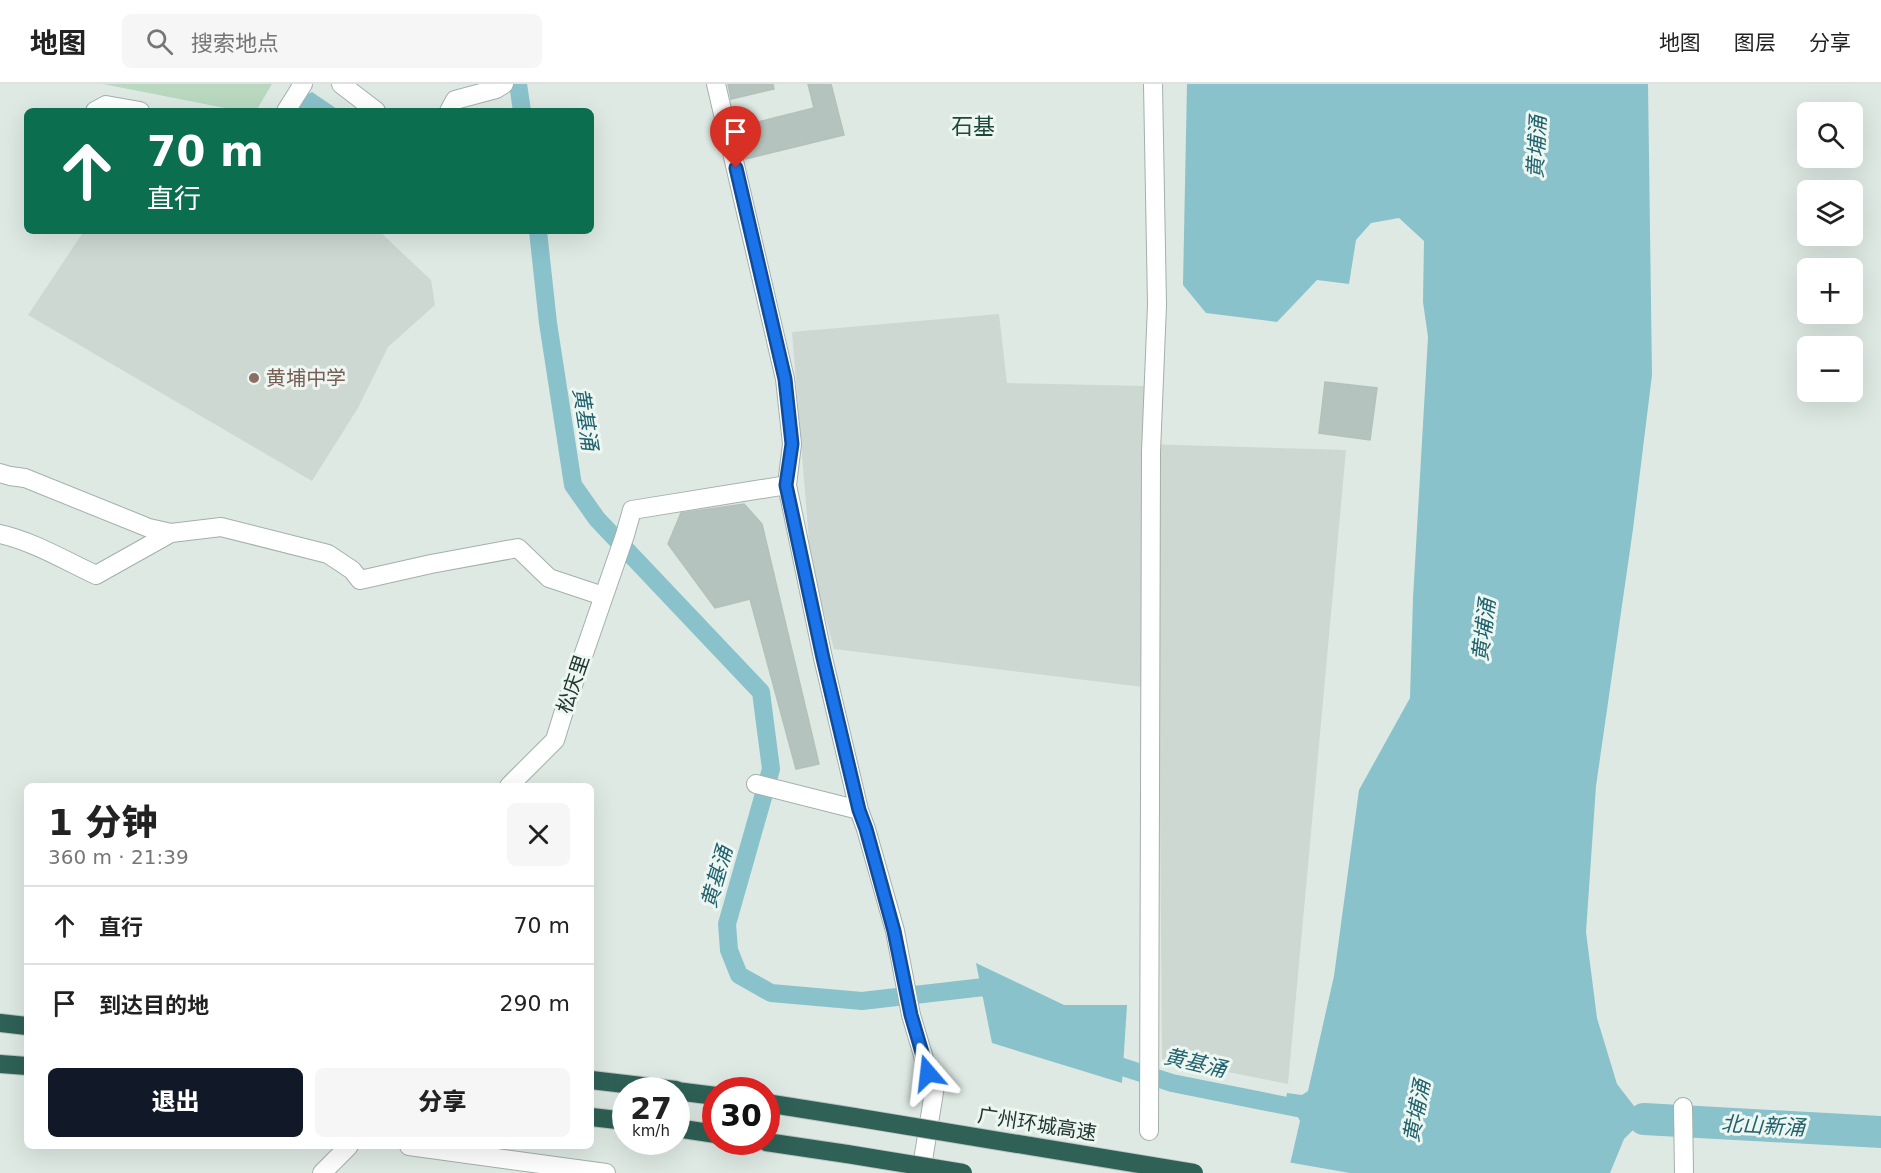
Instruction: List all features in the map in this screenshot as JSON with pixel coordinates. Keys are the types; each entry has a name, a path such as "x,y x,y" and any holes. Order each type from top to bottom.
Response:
{"highway":[{"path":"0,1025 24,1027"},
{"path":"0,1064 24,1066"},
{"path":"0,1071 24,1071"},
{"path":"594,1080 612,1082"},
{"name":"广州环城高速","path":"780,1105 1194,1173"},
{"path":"594,1117 612,1119"},
{"path":"780,1144 963,1173"}],"street":[{"path":"288,108 303,84"},
{"path":"341,84 372,108"},
{"path":"716,84 785,379 792,444 786,485 823,658 859,810 886,898 911,1015 934,1092 921,1173"},
{"path":"1149,1131 1151,452 1157,305 1153,84"},
{"path":"456,98 500,86"},
{"path":"100,108 106,105 123,108"},
{"path":"0,473 25,478 149,528 171,533 220,527 328,554 352,570 360,580 442,561 518,548 549,578 603,596"},
{"name":"松庆里","path":"512,783 555,740 632,510 786,485"},
{"path":"0,534 96,575 171,533"},
{"path":"756,784 859,810"},
{"path":"1684,1110 1684,1173"},
{"path":"322,1173 346,1149"},
{"path":"431,1149 606,1173"}],"shaded area":[{"name":"黄埔中学","path":"82,234 382,234 431,280 435,305 388,347 358,408 312,481 28,315"},
{"path":"999,314 1007,383 1145,386 1144,444 1346,450 1288,1084 1162,1059 1159,689 834,649 811,566 792,332"}],"green space":[{"path":"103,84 272,84 258,108 225,108"}],"water":[{"name":"黄埔涌","path":"1187,84 1648,84 1652,375 1633,529 1596,786 1586,932 1597,1018 1617,1084 1644,1119 1624,1139 1610,1173 1288,1173 1300,1121 1297,1115 1284,1109 1287,1093 1302,1095 1308,1091 1334,976 1359,790 1410,698 1413,598 1428,337 1423,302 1424,241 1399,218 1371,223 1356,240 1349,284 1317,280 1277,322 1206,313 1183,285"},
{"path":"312,92 336,108 299,108 306,95"},
{"path":"976,963 1064,1005 1127,1005 1122,1083 992,1043"}],"pier":[{"path":"1287,1162 1350,1173 1285,1173"}],"building":[{"path":"728,84 773,84 774,89 731,99"},
{"path":"808,84 831,84 844,135 745,159 738,127 814,108"},
{"path":"1325,382 1377,388 1370,440 1319,433"},
{"path":"744,504 762,524 819,764 796,769 750,599 715,608 668,544 681,513"}],"waterway":[{"name":"黄基涌","path":"518,84 522,108"},
{"name":"黄基涌","path":"538,234 548,323 573,485 597,519 761,692 771,769 727,924 729,950 739,975 771,993 862,1001 984,987 1001,999"},
{"name":"黄基涌","path":"1101,1060 1172,1083 1307,1110"},
{"name":"北山新涌","path":"1644,1119 1881,1132"}],"place":[{"name":"黄埔中学","path":"254,378"}],"district":[{"name":"石基","path":"973,126"}],"route":[{"path":"736,168 785,379 792,444 786,485 823,658 859,810 894,931 911,1015 928,1073"}]}
